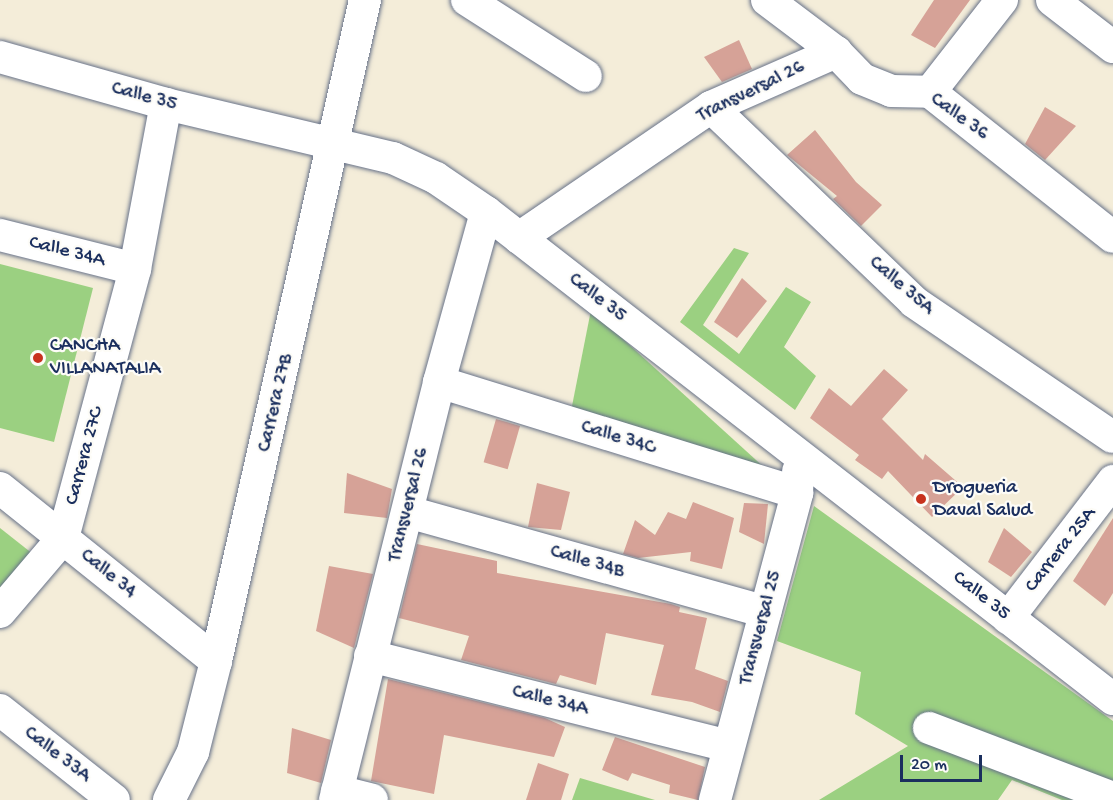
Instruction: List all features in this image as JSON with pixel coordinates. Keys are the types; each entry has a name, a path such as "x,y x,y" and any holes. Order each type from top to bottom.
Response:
{"street":[{"name":"Carrera 27B","path":"169,800 193,752 216,661 365,0"},
{"path":"467,0 586,76"},
{"name":"Calle 36","path":"767,0 836,52 862,79 902,92 930,92 1113,237"},
{"path":"930,92 1002,0"},
{"path":"1053,0 1113,47"},
{"name":"Transversal 26","path":"519,238 711,107 836,52"},
{"name":"Calle 35","path":"0,57 166,104 393,158 436,178 486,212 1113,699"},
{"name":"Carrera 27C","path":"0,612 63,538 135,269 166,104"},
{"name":"Calle 35A","path":"711,107 914,302 1113,437"},
{"name":"Transversal 26","path":"336,796 439,382 486,212"},
{"name":"Calle 34A","path":"0,235 135,269"},
{"name":"Calle 34C","path":"439,382 797,493"},
{"name":"Transversal 25","path":"715,800 797,493 799,455"},
{"name":"Carrera 25A","path":"1008,618 1113,481"},
{"name":"Calle 34","path":"0,488 216,661"},
{"name":"Calle 34B","path":"408,512 765,612"},
{"name":"Calle 34A","path":"370,656 729,746"},
{"name":"Calle 33A","path":"0,710 114,800"},
{"path":"929,728 1113,798"},
{"path":"336,796 372,800"}],"green space":[{"path":"734,248 749,253 703,325 739,354 786,287 811,302 784,347 816,376 795,410 680,322"},
{"name":"CANCHA VILLANATALIA","path":"0,264 93,288 54,442 0,428"},
{"path":"591,310 779,481 571,411"},
{"path":"814,506 1113,721 1113,800 1062,800 1012,780 998,800 819,800 908,746 855,714 861,672 777,641"},
{"path":"0,528 38,558 0,607"},
{"path":"580,778 655,800 572,800"}],"building":[{"path":"934,0 970,0 935,48 911,35"},
{"path":"739,40 752,69 722,82 704,57"},
{"path":"1045,107 1076,126 1045,160 1025,144"},
{"path":"815,130 856,182 882,205 861,226 833,199 837,196 787,155"},
{"path":"742,278 767,301 737,338 714,322"},
{"path":"884,369 908,390 882,419 923,460 925,454 963,487 932,517 888,471 882,479 855,460 859,455 810,418 829,388 851,406"},
{"path":"496,419 520,426 508,469 484,462"},
{"path":"347,473 392,489 387,518 344,513"},
{"path":"537,483 570,492 561,530 528,527"},
{"path":"693,502 734,518 722,569 690,561 691,552 638,558 623,554 635,520 655,535 668,512 686,519"},
{"path":"744,503 768,504 764,544 739,532"},
{"path":"1113,518 1113,593 1105,606 1073,581"},
{"path":"1004,528 1032,552 1011,577 988,562"},
{"path":"417,544 497,561 497,573 671,604 680,607 679,612 707,618 695,669 728,681 720,712 692,702 651,695 664,645 606,633 596,685 560,675 556,684 461,660 469,636 399,618"},
{"path":"329,566 373,574 354,648 316,631"},
{"path":"388,679 545,718 565,727 554,757 444,735 434,794 371,781"},
{"path":"292,728 331,740 321,783 287,773"},
{"path":"615,737 705,767 698,800 669,793 670,785 632,773 628,781 602,770"},
{"path":"538,763 569,774 561,800 526,800"}],"place":[{"name":"CANCHA VILLANATALIA","path":"38,358"},
{"name":"Drogueria Daval Salud","path":"921,499"}]}
